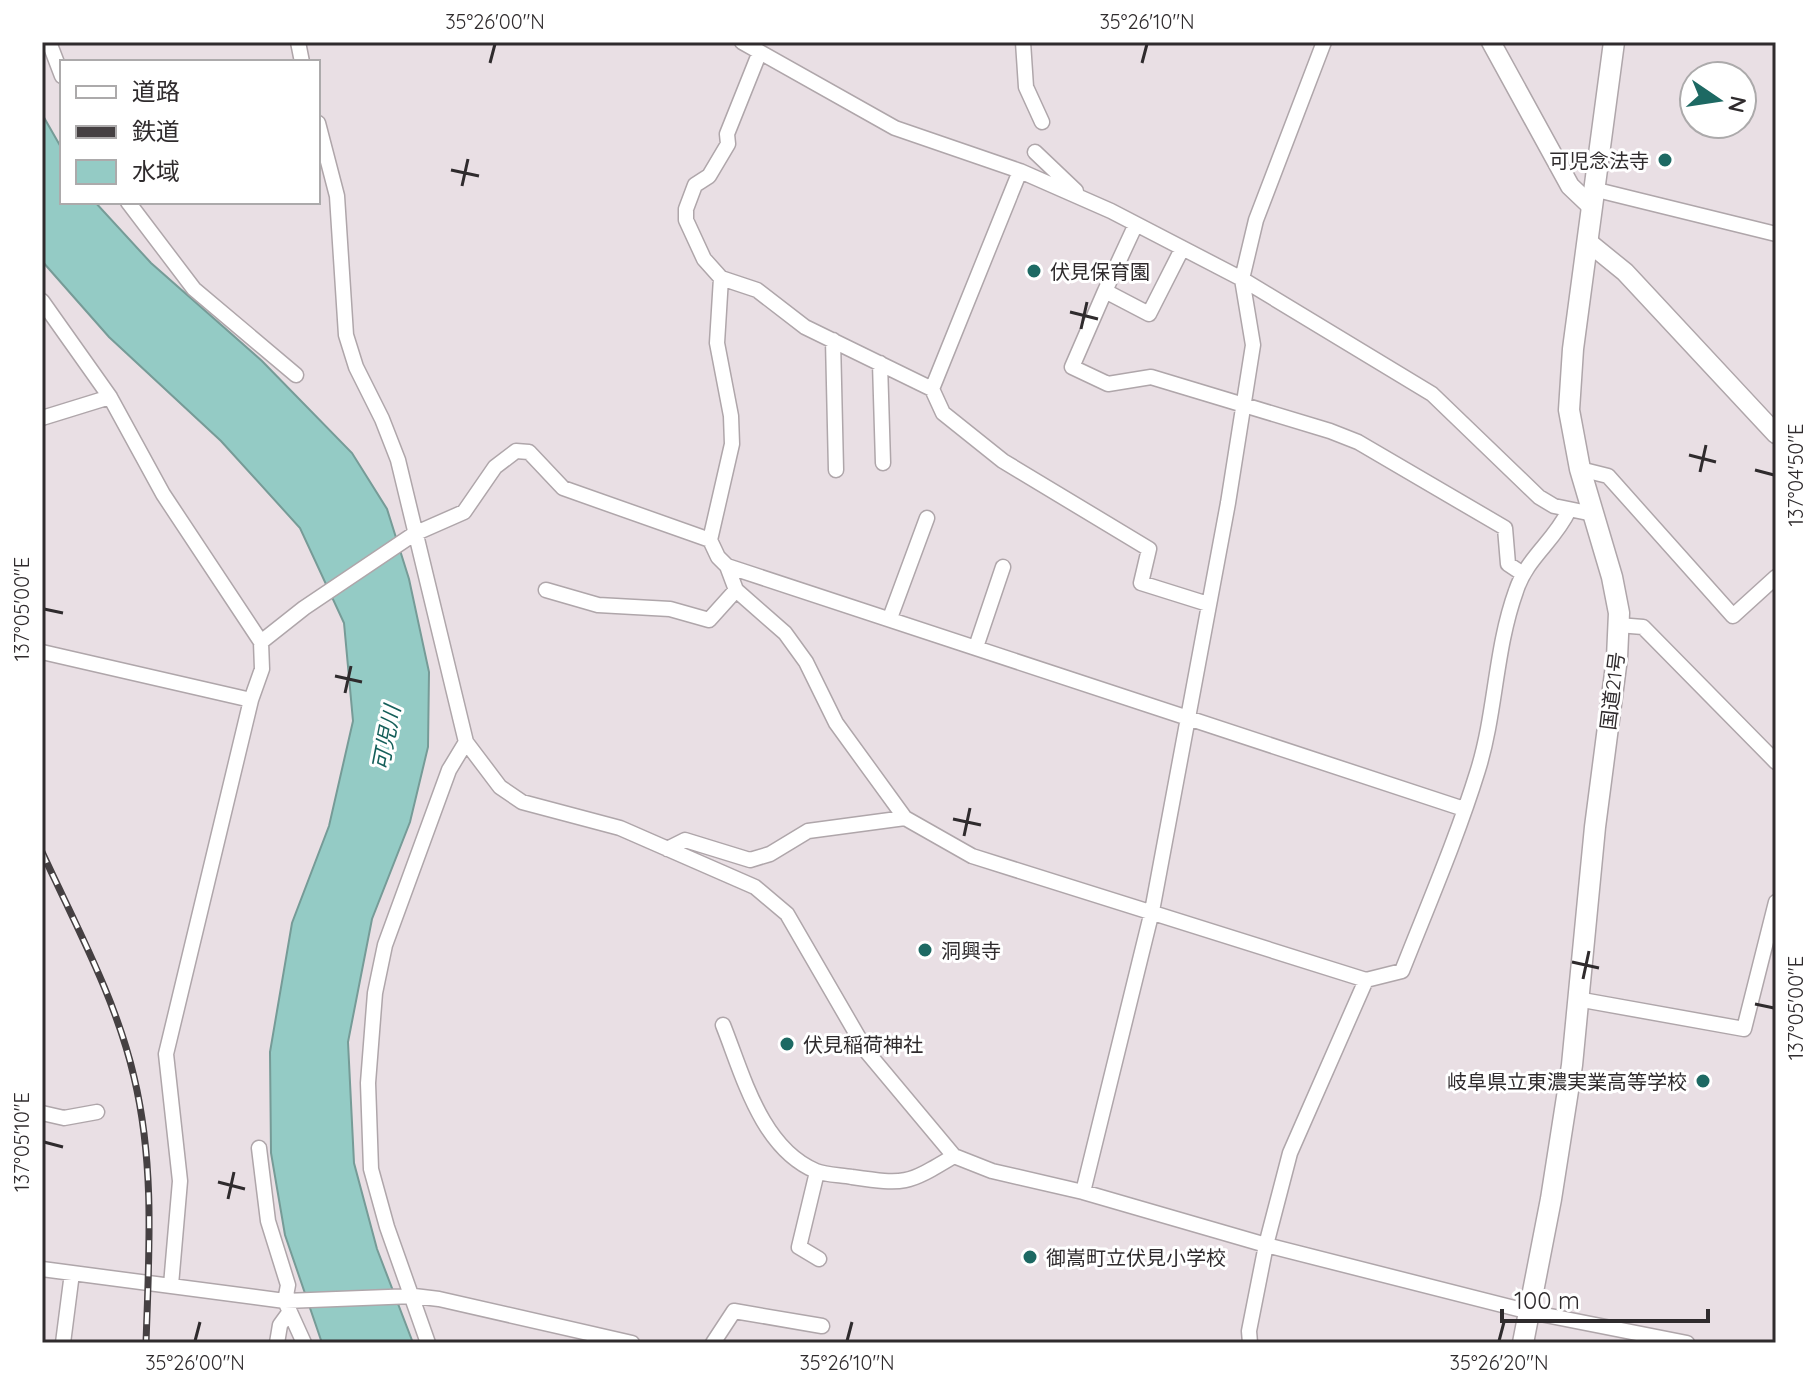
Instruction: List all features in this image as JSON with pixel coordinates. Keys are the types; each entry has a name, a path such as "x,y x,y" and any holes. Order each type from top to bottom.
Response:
{"highway":[{"name":"国道21号","path":"1523,1343 1570,1079 1618,625 1612,577 1580,469 1569,410 1573,349 1614,42"}],"main road":[{"path":"1491,42 1570,186 1592,197"},
{"path":"1588,242 1625,272 1776,434"}],"street":[{"path":"49,42 60,71"},
{"path":"742,42 895,128 1020,171 1085,199 1242,279 1432,394 1539,497 1569,510 1593,514"},
{"path":"1023,42 1026,87 1042,122"},
{"path":"1083,1192 1152,911 1245,406 1253,345 1242,279 1256,220 1324,42"},
{"path":"759,54 727,134 728,144 709,176 695,185 686,209 686,220 704,259 721,278 757,290 805,327 932,389 943,413 1003,461 1149,549 1141,583 1208,604"},
{"path":"320,131 337,196 346,335 356,367 398,460 466,742 500,787 522,802 620,828 755,887 787,914 867,1052 954,1156 992,1171 1083,1192 1266,1245 1530,1312 1652,1340 1687,1343"},
{"path":"1035,152 1085,199"},
{"path":"932,389 1020,171"},
{"path":"1592,197 1776,234"},
{"path":"130,204 194,289 296,375"},
{"path":"1136,224 1072,367 1108,384 1151,377 1358,442 1505,528 1508,564 1523,574"},
{"path":"1105,291 1149,314 1182,249"},
{"path":"721,278 717,343 731,416 732,444 710,540 718,557 727,566 736,590 785,633 806,662 836,723 905,818 972,856 1366,980 1402,971 1479,768 1495,671 1516,590 1531,559 1558,534 1569,510"},
{"path":"42,301 110,397 163,494 261,642 262,669 251,700 166,1054 180,1181 171,1285"},
{"path":"833,340 836,470"},
{"path":"880,363 883,463"},
{"path":"42,418 110,397"},
{"path":"261,642 304,608 414,534 464,512 495,467 516,451 529,452 563,488 710,540"},
{"path":"1580,469 1608,476 1733,616 1776,577"},
{"path":"890,618 927,518"},
{"path":"727,566 1464,809"},
{"path":"976,647 1003,567"},
{"path":"546,590 598,605 670,609 709,620 736,590"},
{"path":"1618,625 1643,627 1776,762"},
{"path":"42,652 251,700"},
{"path":"428,1343 415,1310 414,1296 387,1227 371,1169 368,1083 375,993 385,945 449,770 466,742"},
{"path":"667,849 685,840 750,860 770,854 808,831 905,818"},
{"path":"1577,999 1744,1029 1776,902"},
{"path":"1250,1343 1249,1331 1266,1245 1290,1153 1366,980"},
{"path":"723,1025 751,1097 775,1138 797,1160 817,1172 903,1184 920,1179 954,1156"},
{"path":"42,1113 64,1118 97,1112"},
{"path":"259,1148 268,1221 288,1285 287,1307 277,1343"},
{"path":"817,1172 799,1247 819,1259"},
{"path":"42,1269 171,1285 287,1307 414,1296 632,1343"},
{"path":"63,1343 72,1273"},
{"path":"287,1307 304,1343"},
{"path":"713,1343 734,1311 754,1311 822,1326"}],"water":[{"name":"可児川","path":"42,114 60,146 60,204 97,204 151,263 262,361 352,453 387,509 409,579 429,672 428,747 410,822 372,919 348,1042 354,1163 377,1249 413,1343 322,1343 285,1235 271,1153 270,1052 292,923 329,826 353,721 344,623 300,528 221,441 109,337 42,261"}],"railway":[{"path":"42,852 117,1019 141,1110 148,1176 146,1343"}],"place":[{"name":"可児念法寺","path":"1665,160"},
{"name":"伏見保育園","path":"1034,271"},
{"name":"洞興寺","path":"925,950"},
{"name":"伏見稲荷神社","path":"787,1044"},
{"name":"岐阜県立東濃実業高等学校","path":"1703,1081"},
{"name":"御嵩町立伏見小学校","path":"1030,1257"}]}
